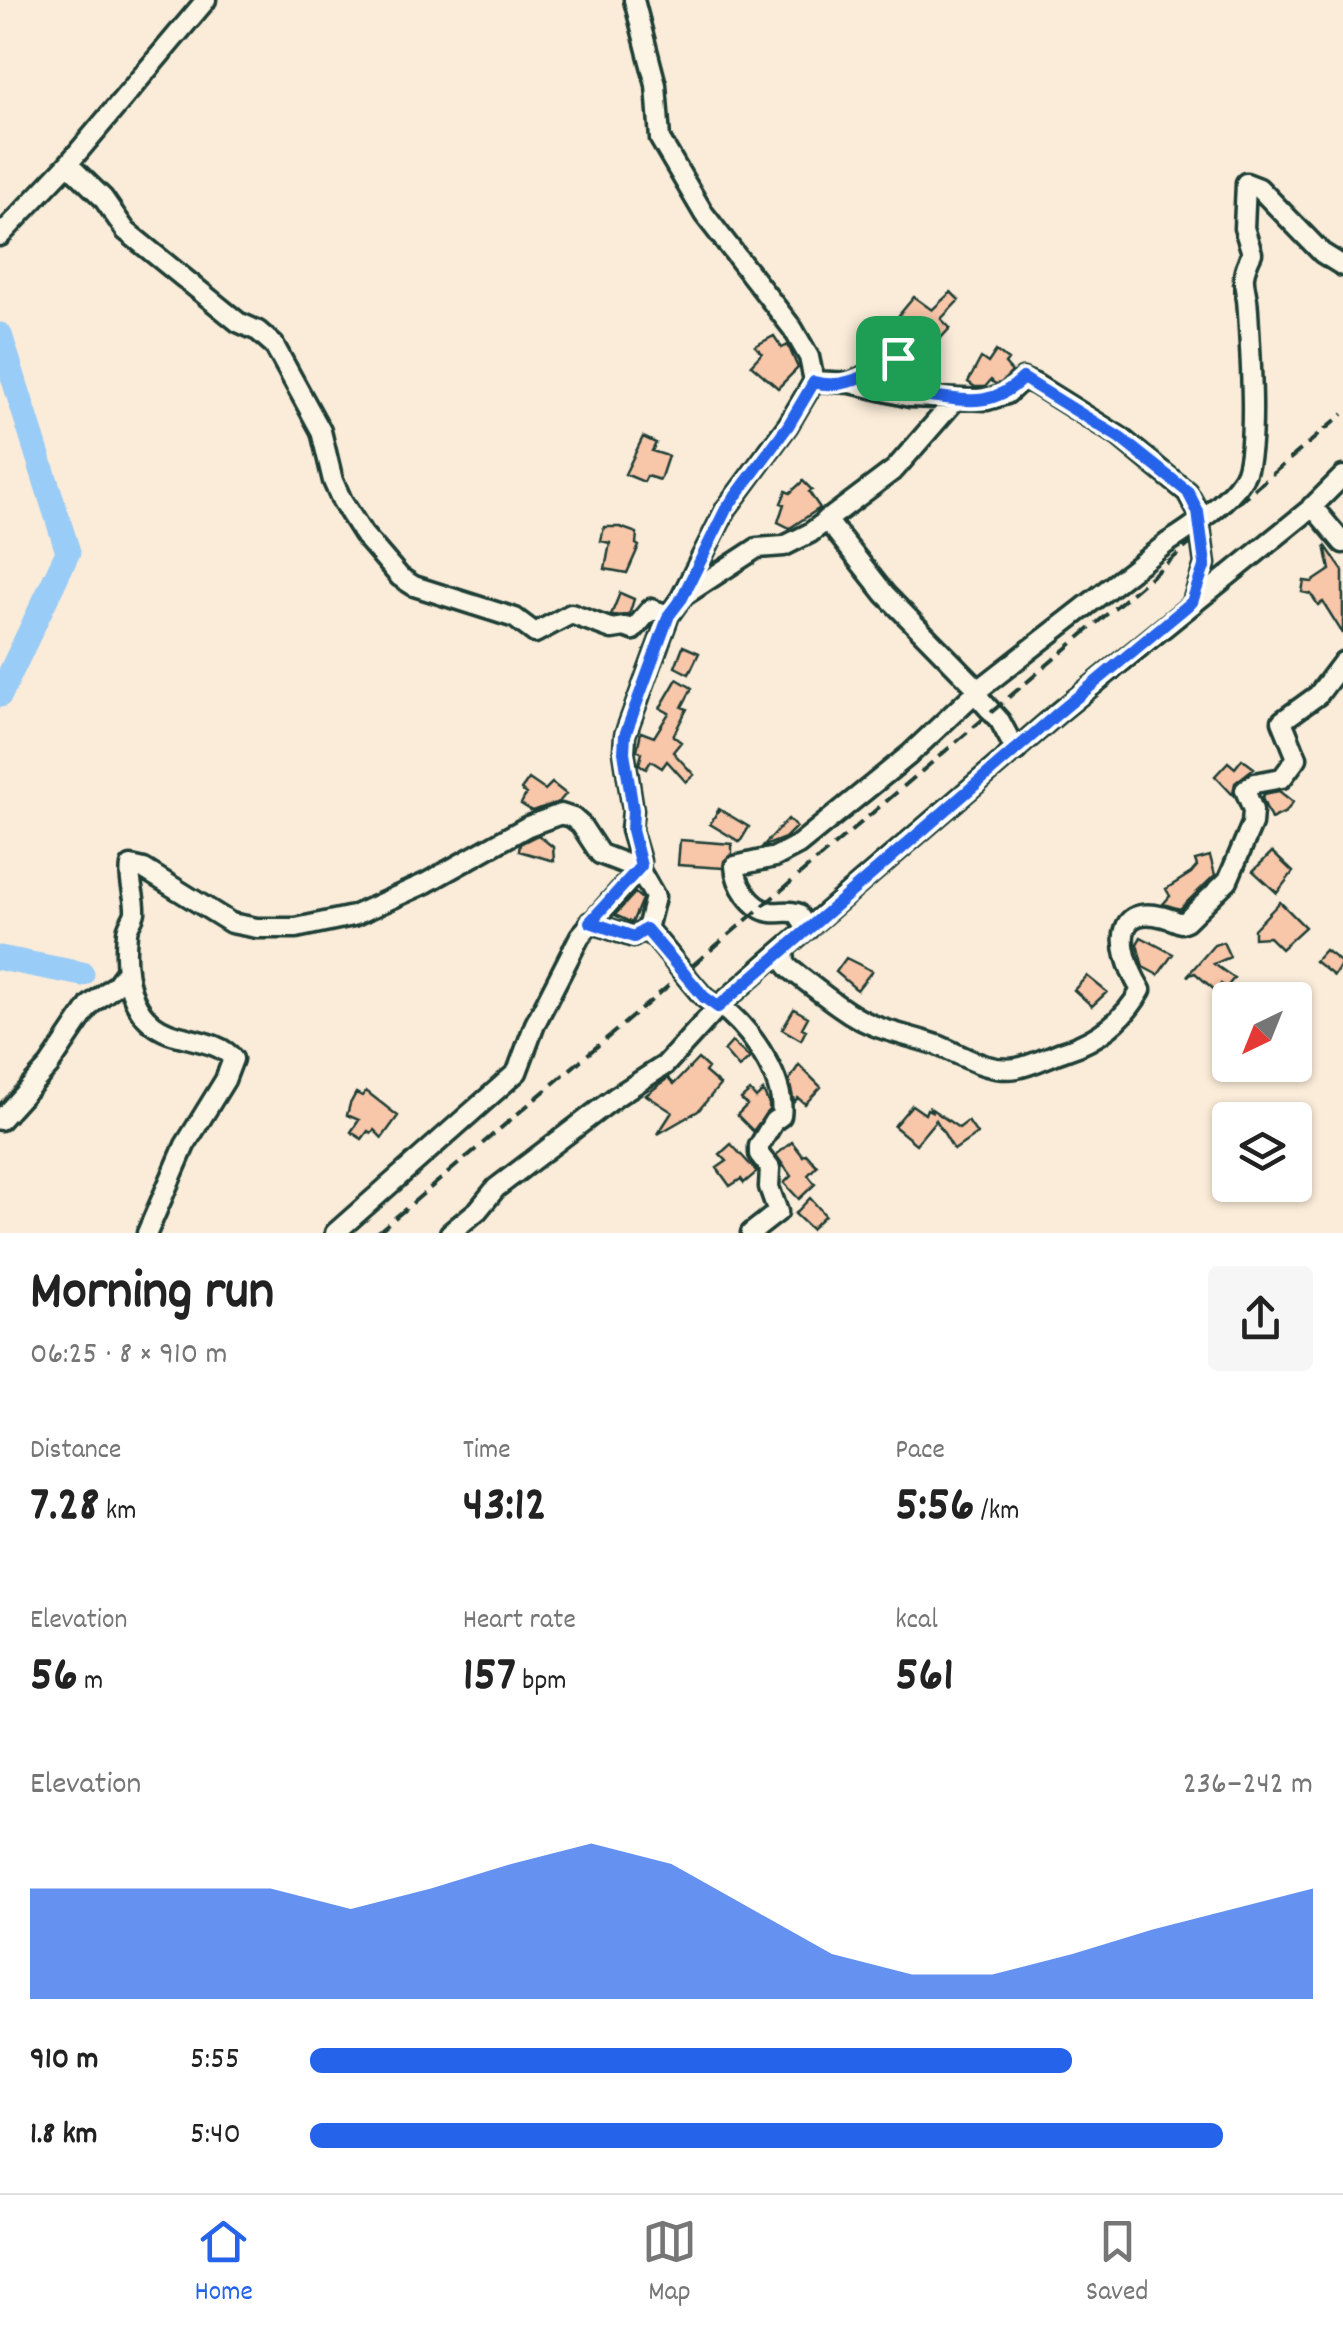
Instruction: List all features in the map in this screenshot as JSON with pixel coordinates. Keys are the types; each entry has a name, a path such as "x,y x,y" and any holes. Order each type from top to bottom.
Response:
{"street":[{"path":"0,236 68,164 206,0"},
{"path":"590,922 634,937 646,929 655,897 639,870 625,735 669,615 682,598 726,509 788,426 814,382 808,356 792,329 704,214 660,139 656,85 634,0"},
{"path":"68,164 104,198 126,231 238,322 258,331 274,345 321,431 332,481 342,501 363,534 400,577 414,586 514,618 536,634 572,614 612,629 626,626 633,630 651,608 669,615"},
{"path":"808,929 798,913 770,912 756,906 736,875 735,866 775,857 798,844 909,755 977,691 1200,521 1245,475 1252,435 1248,305 1242,280 1252,253 1244,228 1246,183 1259,188 1322,253 1343,266"},
{"path":"851,383 898,358 914,354 927,376 930,396"},
{"path":"814,382 851,383 890,394 987,400 1007,394 1023,378 1036,384 1120,438 1188,492 1200,521 1205,564 1192,602"},
{"path":"682,598 757,548 797,541 895,469 956,399"},
{"path":"450,1233 478,1210 496,1188 617,1096 665,1065 718,1007 1343,476"},
{"path":"1312,506 1343,542"},
{"path":"826,519 874,582 977,691 1000,721 1016,752"},
{"path":"784,950 785,963 790,968 854,1016 908,1038 936,1044 974,1062 1018,1068 1092,1042 1128,1013 1141,990 1125,964 1122,934 1131,920 1141,914 1186,921 1228,880 1252,824 1245,790 1256,783 1282,778 1297,758 1282,721 1318,694 1343,662"},
{"path":"147,1233 185,1145 225,1080 233,1059 220,1049 160,1029 140,1014 127,970 126,932 136,915 130,869 136,865 231,923 257,928 296,928 352,916 426,884 528,826 561,814 581,826 600,854 639,870"},
{"path":"336,1233 517,1072 556,979 590,922 639,870"},
{"path":"646,929 704,997 726,1011 747,1032 772,1067 781,1116 759,1146 759,1154 770,1168 770,1187 778,1212 751,1233"},
{"path":"0,1120 49,1066 90,1005 116,985 127,970"}],"building":[{"path":"951,292 959,300 941,319 950,328 940,339 926,325 913,339 903,329 909,323 899,315 914,297 932,310"},
{"path":"774,336 782,348 788,345 798,368 778,388 751,365 762,353 755,346"},
{"path":"996,351 1008,360 1005,364 1012,372 1001,383 991,380 985,387 968,382 981,358 988,363"},
{"path":"643,437 656,443 652,451 668,456 660,480 647,476 644,482 625,474"},
{"path":"803,481 820,508 790,528 778,522 784,504 781,503 786,491 790,493"},
{"path":"604,527 637,533 639,546 627,573 605,569 610,543 601,541"},
{"path":"1325,545 1343,571 1343,634 1323,602 1318,605 1311,594 1302,592 1304,581 1312,582 1330,570"},
{"path":"620,593 634,599 629,615 613,616 611,615"},
{"path":"683,646 699,653 689,674 675,667"},
{"path":"677,679 692,688 682,707 687,709 673,736 681,742 673,752 694,775 686,782 667,761 662,768 651,761 646,769 639,764 642,753 637,750 641,732 654,737 669,713 660,708"},
{"path":"1242,759 1254,768 1235,783 1233,795 1215,776 1228,762 1235,768"},
{"path":"529,779 545,790 552,783 566,794 559,802 532,811 521,804 526,794 521,790"},
{"path":"1279,791 1293,802 1286,812 1271,819 1262,798"},
{"path":"719,809 749,827 740,842 710,824"},
{"path":"788,819 796,827 785,838 762,847"},
{"path":"538,835 553,847 554,861 519,851 520,844"},
{"path":"680,840 732,844 732,854 723,868 678,865"},
{"path":"1272,852 1293,872 1277,893 1253,871"},
{"path":"1210,856 1215,875 1180,909 1163,904 1170,896 1166,889 1191,873 1197,866 1195,860"},
{"path":"635,893 642,899 632,923 615,915"},
{"path":"1280,902 1305,927 1281,949 1269,937 1254,938 1254,929"},
{"path":"1141,937 1173,954 1158,975 1143,967 1137,944"},
{"path":"1223,942 1230,957 1214,964 1234,978 1231,982 1212,982 1212,988 1195,973 1187,976 1214,945"},
{"path":"1325,950 1342,963 1334,976 1315,961"},
{"path":"846,958 872,971 857,990 836,972"},
{"path":"1087,976 1107,992 1092,1006 1074,990"},
{"path":"794,1009 808,1017 801,1040 782,1029"},
{"path":"732,1042 750,1058 739,1068 724,1051"},
{"path":"698,1059 708,1068 705,1072 720,1085 698,1111 658,1134 672,1112 646,1095 668,1078 674,1084"},
{"path":"799,1065 821,1087 805,1104 798,1098 794,1102 789,1080"},
{"path":"366,1091 398,1116 382,1138 374,1130 362,1139 351,1132 359,1120 347,1115 350,1104 356,1093 362,1096"},
{"path":"750,1091 756,1098 763,1091 769,1104 769,1110 753,1131 737,1115 747,1105 741,1099"},
{"path":"912,1105 925,1114 930,1108 959,1128 968,1121 977,1134 954,1150 936,1120 916,1144 894,1126"},
{"path":"792,1142 817,1166 808,1175 815,1184 799,1199 784,1183 791,1176 776,1155"},
{"path":"731,1144 757,1172 744,1183 741,1179 730,1186 717,1168 727,1161 720,1154"},
{"path":"810,1198 825,1215 811,1229 795,1214"}],"waterway":[{"path":"0,335 68,552 0,695"},
{"path":"0,958 82,974"}],"railway":[{"path":"377,1233 1343,414"}],"route":[{"path":"914,354 922,363 930,396 987,400 1007,394 1023,378 1120,438 1188,492 1198,512 1205,564 1192,602 718,1007 704,997 646,929 634,937 590,922 641,866 632,830 625,735 669,615 682,598 726,509 788,426 814,382 851,383 898,358 914,354"}]}
